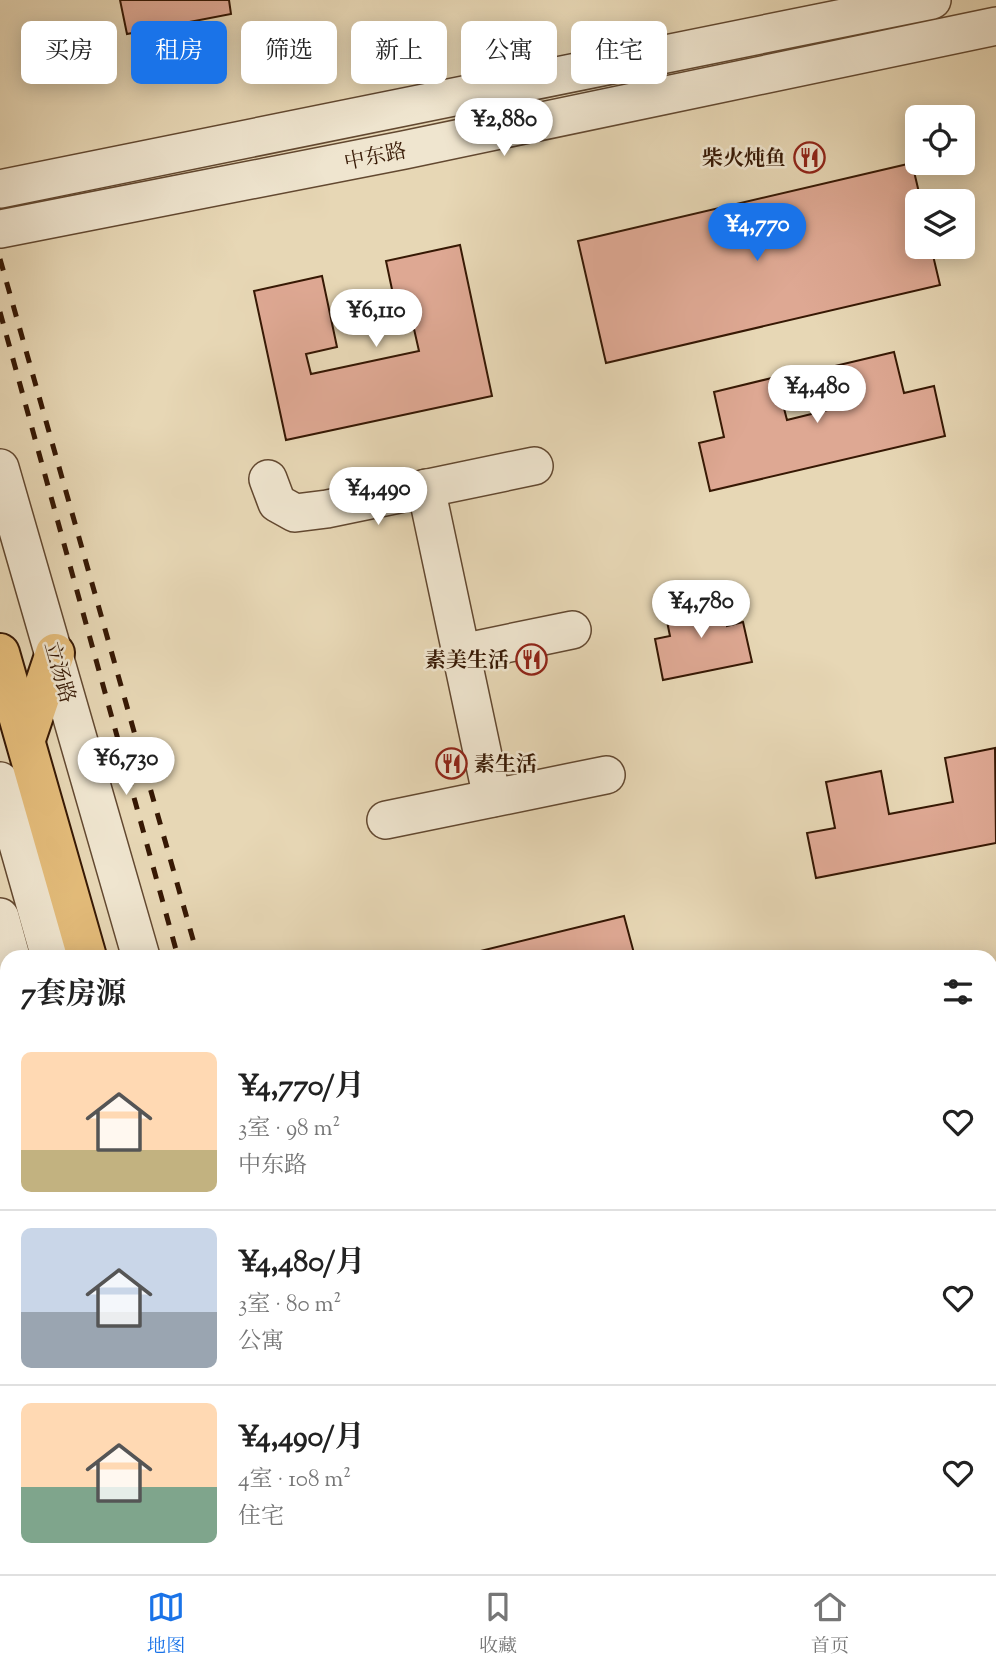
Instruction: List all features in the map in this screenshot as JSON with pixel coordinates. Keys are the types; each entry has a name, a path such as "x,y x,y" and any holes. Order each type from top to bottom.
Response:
{"main road":[{"path":"0,653 85,950"},
{"path":"26,739 55,653"}],"street":[{"name":"中东路","path":"0,189 932,0"},
{"name":"中东路","path":"0,229 404,150 996,26"},
{"path":"268,479 277,503 295,513 327,509 534,466"},
{"name":"立汤路","path":"0,468 139,950"},
{"path":"426,488 492,798"},
{"path":"461,653 572,630"},
{"path":"386,820 606,775"},
{"path":"0,781 48,950"},
{"path":"0,917 9,950"}],"building":[{"path":"120,0 229,0 231,14 195,21 131,21 131,33 127,34"},
{"path":"905,165 905,175 915,175 918,189 905,189 905,259 934,259 940,285 606,363 578,241"},
{"path":"460,245 492,396 286,440 254,291 322,276 337,347 306,354 311,374 419,351 414,329 401,332 386,261"},
{"path":"894,352 904,393 934,386 945,436 710,491 699,443 724,437 714,392 776,377 787,420 844,406 835,366"},
{"path":"720,595 727,626 743,622 752,662 663,680 655,639 670,636 664,607"},
{"path":"995,748 996,843 816,878 807,833 835,828 826,782 881,771 889,814 953,802 945,758"},
{"path":"624,916 633,950 485,950"}],"railway":[{"path":"0,259 196,950"},
{"path":"0,312 176,950"}],"place":[{"name":"柴火炖鱼","path":"809,158"},
{"name":"素美生活","path":"532,660"},
{"name":"素生活","path":"451,764"}]}
